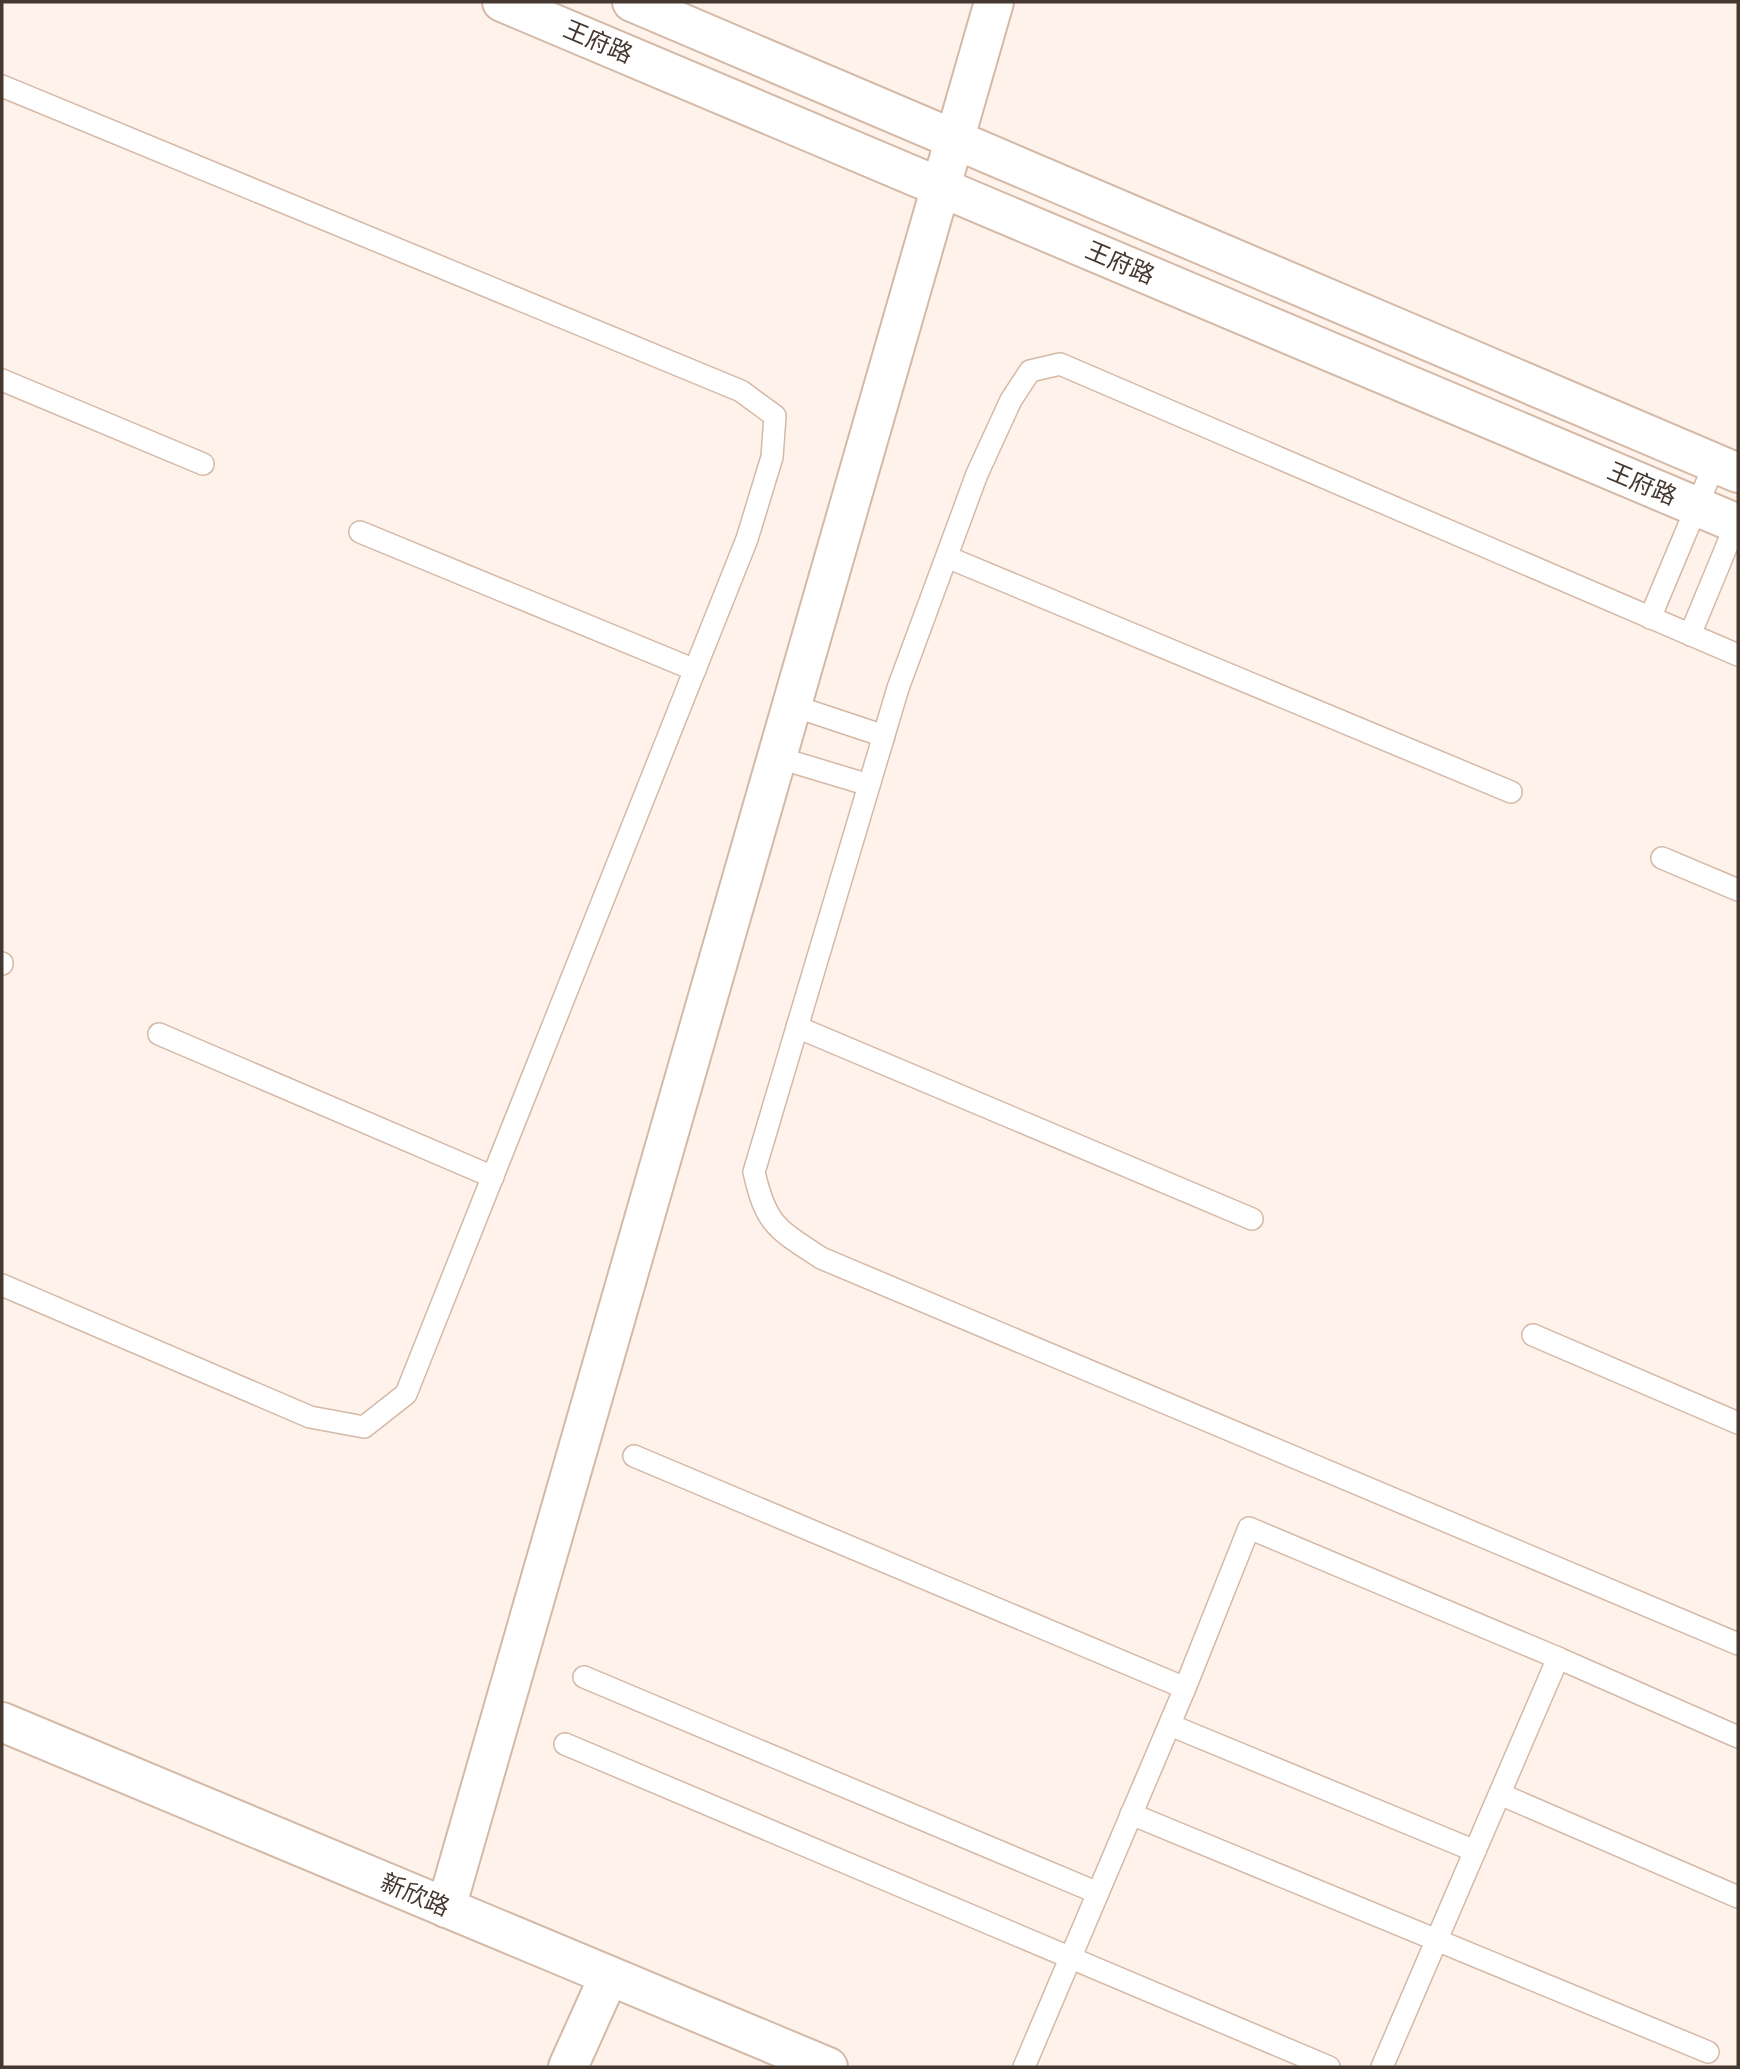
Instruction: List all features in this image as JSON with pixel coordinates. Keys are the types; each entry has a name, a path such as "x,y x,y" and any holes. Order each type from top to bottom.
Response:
{"street":[{"name":"王府路","path":"502,2 1738,522"},
{"name":"王府路","path":"632,2 1727,468"},
{"path":"446,1908 994,2"},
{"name":"新欣路","path":"2,1722 828,2067"},
{"path":"568,2067 609,1976"}],"lane":[{"path":"2,86 741,391 775,416 772,457 747,539 407,1394 364,1427 310,1417 2,1284"},
{"path":"1738,655 1060,363 1030,370 1011,400 978,474 898,688 754,1172 761,1203 778,1230 821,1258 1738,1644"},
{"path":"2,380 203,464"},
{"path":"1650,618 1697,507 1727,468"},
{"path":"1690,635 1738,522"},
{"path":"360,532 695,670"},
{"path":"947,557 1511,792"},
{"path":"791,705 884,736"},
{"path":"776,757 869,785"},
{"path":"1662,858 1738,890"},
{"path":"797,1027 1252,1219"},
{"path":"159,1034 493,1177"},
{"path":"1533,1335 1738,1423"},
{"path":"634,1456 1185,1688"},
{"path":"1024,2067 1170,1725 1249,1528 1738,1737"},
{"path":"1382,2067 1558,1658"},
{"path":"584,1677 1098,1893"},
{"path":"1170,1725 1475,1851"},
{"path":"565,1744 1329,2067"},
{"path":"1500,1794 1738,1896"},
{"path":"1131,1814 1708,2052"}]}
